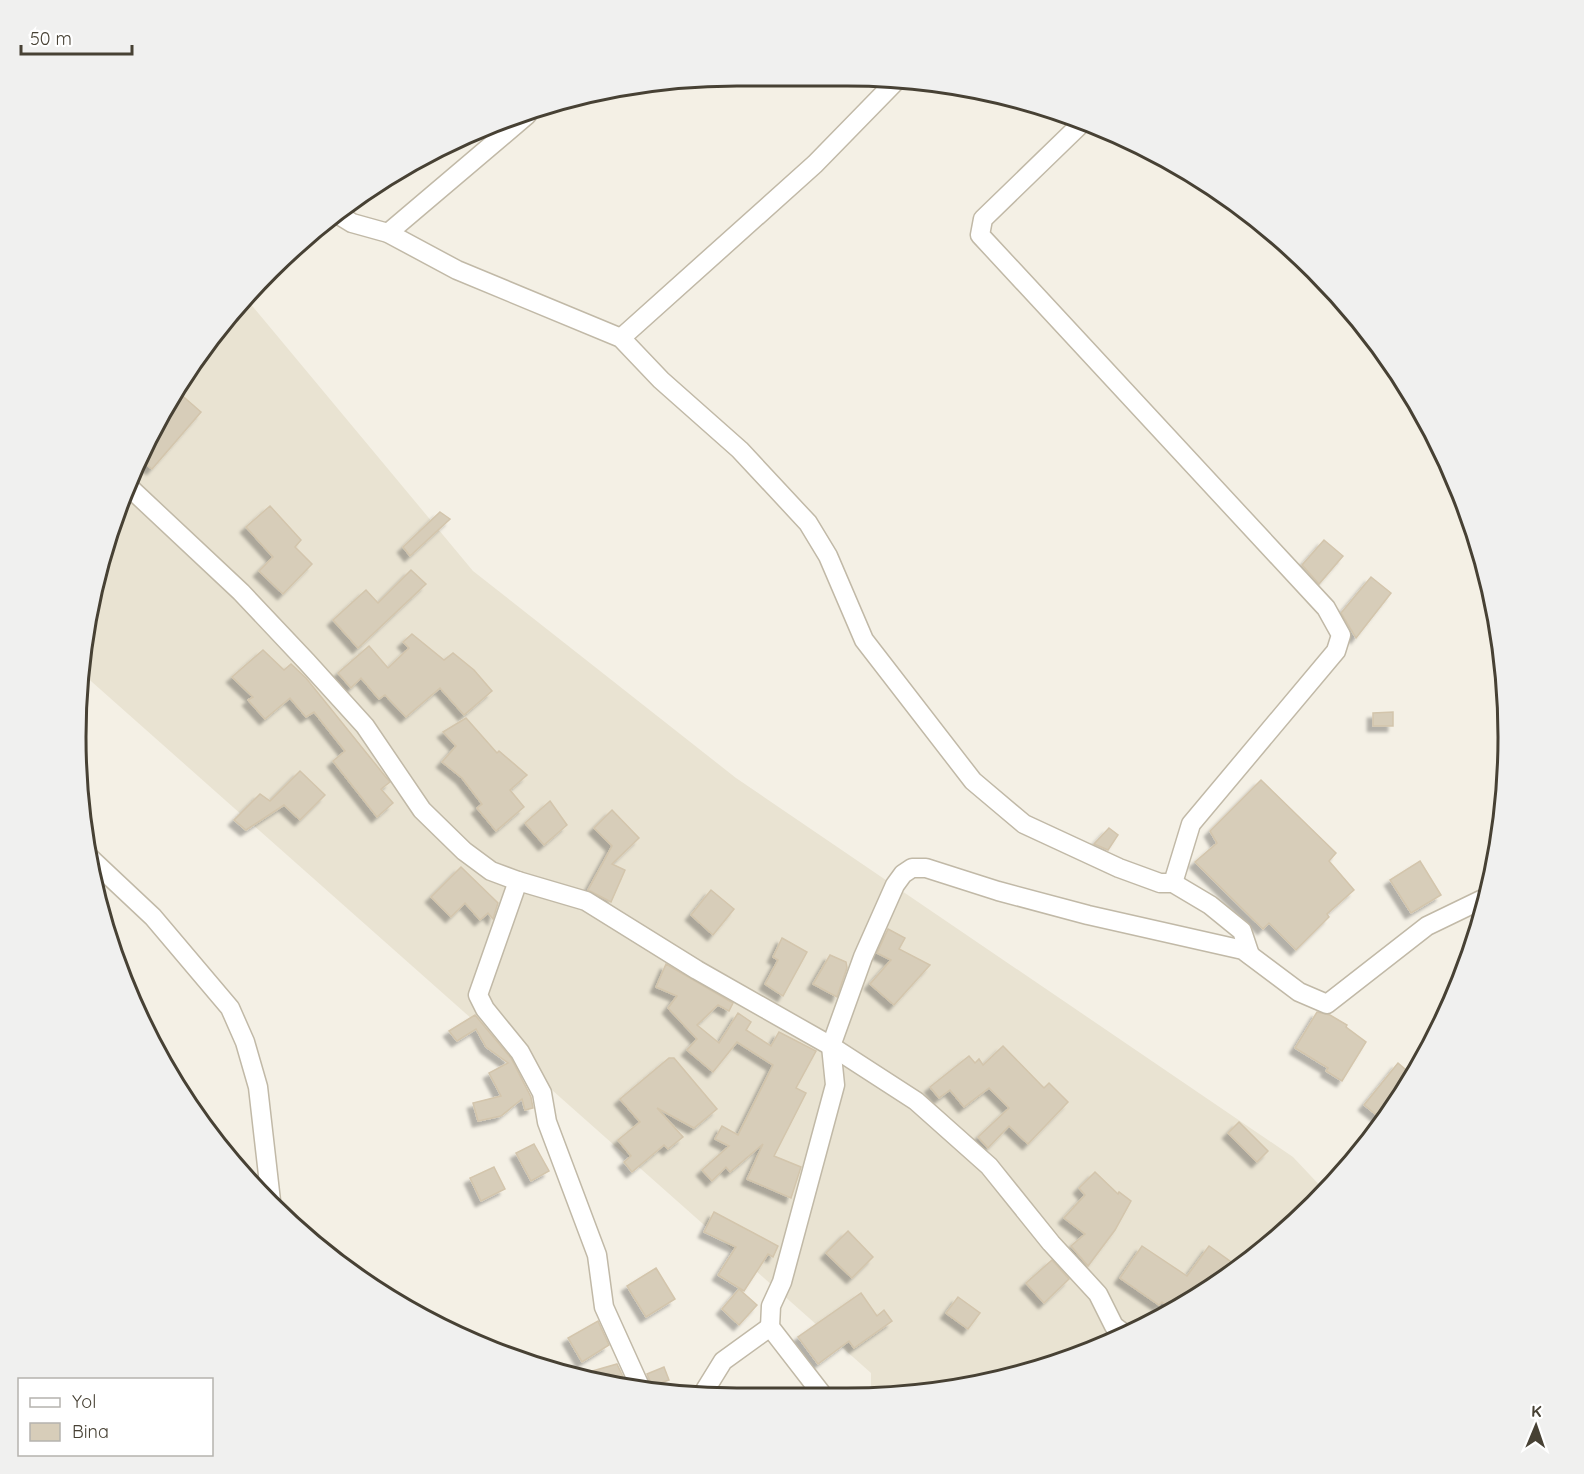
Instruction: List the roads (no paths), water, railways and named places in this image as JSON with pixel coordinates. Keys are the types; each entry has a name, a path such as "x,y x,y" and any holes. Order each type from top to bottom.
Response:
{"street":[{"path":"621,338 815,164 889,87"},
{"path":"388,233 516,125"},
{"path":"1077,128 983,219 980,235 1326,608 1341,635 1336,651 1191,824 1173,883"},
{"path":"343,218 352,223 388,233 457,270 621,338 661,380 740,450 808,523 828,556 864,640 973,781 1024,824 1119,868 1161,883 1173,883 1210,904 1242,931 1250,955"},
{"path":"134,491 240,592 307,662 365,726 422,810 464,850 491,871 586,901 697,970 831,1046 916,1101 988,1166 1051,1243 1098,1294 1114,1331"},
{"path":"98,866 153,917 230,1008 245,1042 258,1087 270,1191"},
{"path":"817,1388 770,1327 771,1306 782,1282 835,1085 831,1046 863,957 895,885 903,874 912,868 926,868 998,891 1088,915 1243,950 1299,992 1327,1004 1426,926 1477,902"},
{"path":"518,881 478,994 484,1008 520,1052 542,1094 547,1122 597,1255 604,1307 637,1381"},
{"path":"707,1387 723,1361 770,1327"}]}
